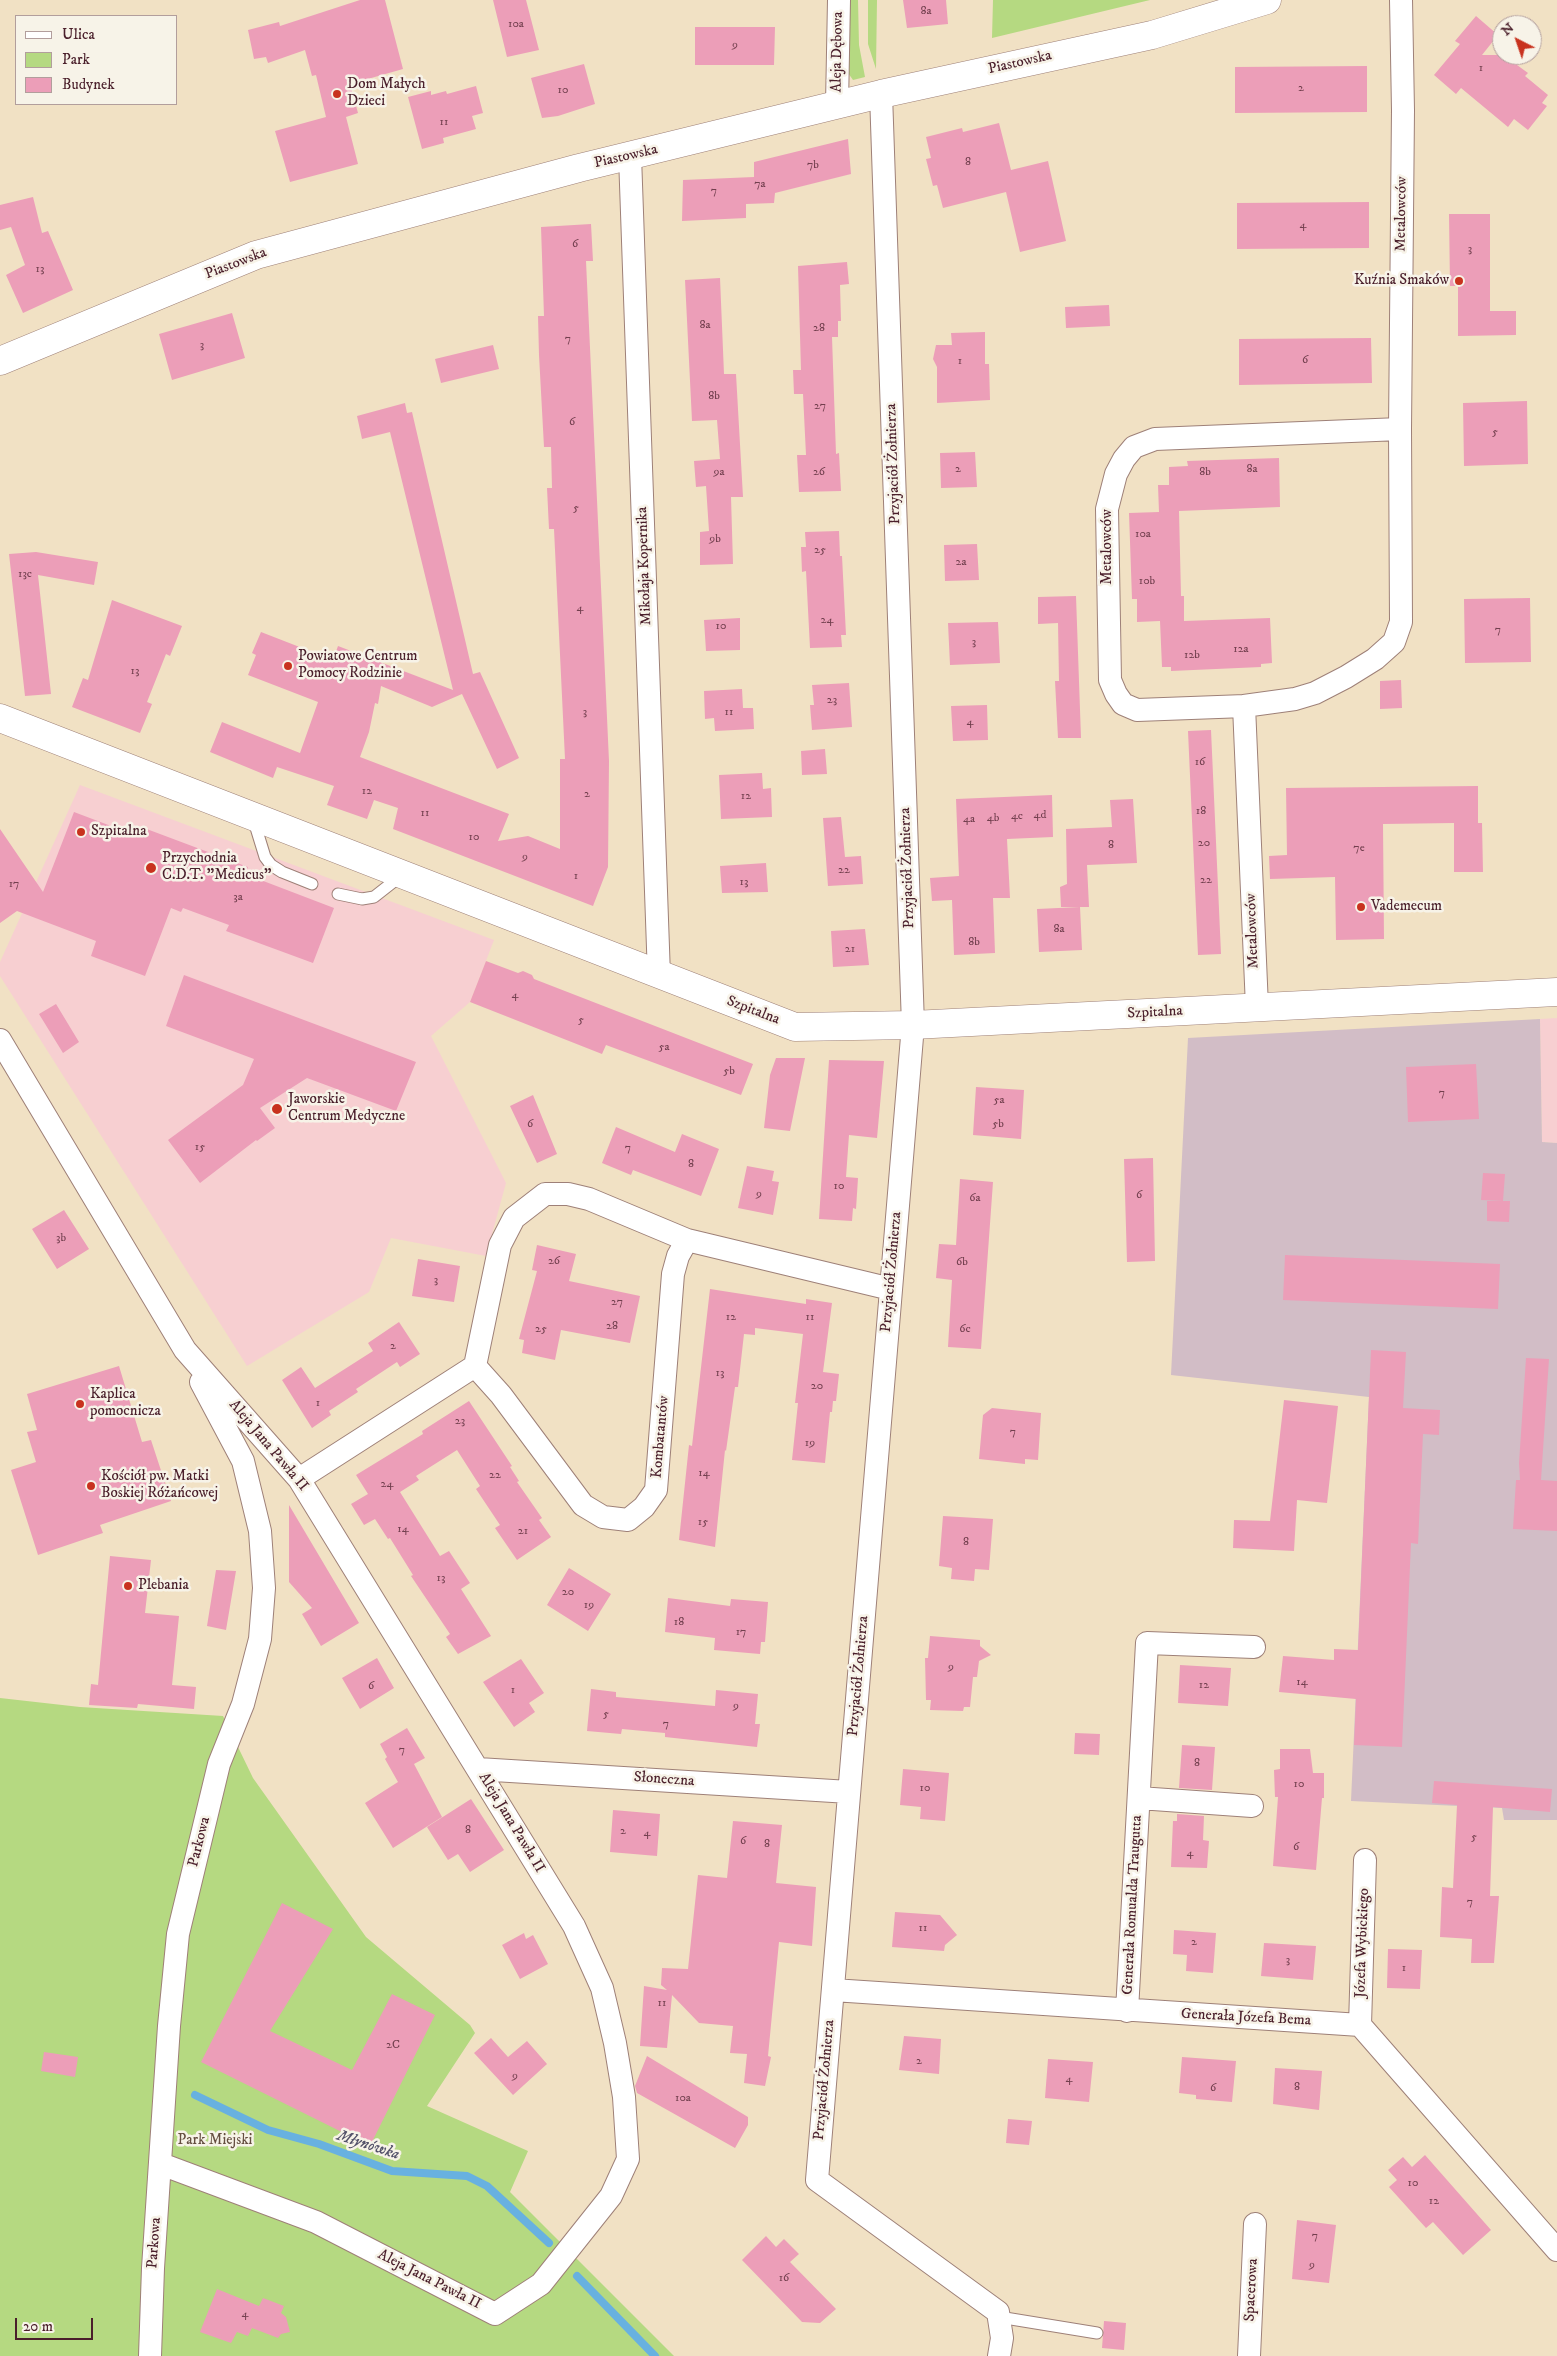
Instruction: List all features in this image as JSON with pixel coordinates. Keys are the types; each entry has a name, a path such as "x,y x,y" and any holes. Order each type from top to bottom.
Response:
{"street":[{"name":"Aleja Dębowa","path":"837,105 839,0"},
{"name":"Piastowska","path":"0,361 256,255 630,156 881,94 1152,35 1267,0"},
{"name":"Metalowców","path":"1400,428 1156,439 1134,447 1124,459 1116,474 1107,509 1110,680 1122,704 1138,710 1244,706 1284,702 1315,693 1375,659 1394,642 1401,622 1400,428 1403,110 1401,0"},
{"name":"Przyjaciół Żołnierza","path":"881,94 913,1025 817,2180 998,2312 999,2317"},
{"name":"Mikołaja Kopernika","path":"630,156 659,976"},
{"name":"Metalowców","path":"1244,706 1256,1008"},
{"name":"Szpitalna","path":"0,718 659,976 795,1027 913,1025 1557,992"},
{"name":"Aleja Jana Pawła II","path":"0,1040 185,1350 299,1479 574,1926 602,1988 615,2042 624,2097 628,2159 611,2196 541,2284 495,2314 316,2222 161,2164"},
{"path":"299,1479 475,1366 500,1244 514,1218 545,1194 568,1194 590,1199 687,1240 891,1289"},
{"name":"Kombatantów","path":"475,1366 501,1395 584,1505 603,1517 628,1520 644,1508 656,1490 674,1274 678,1256 687,1240"},
{"name":"Parkowa","path":"150,2356 153,2268 169,2026 178,1934 219,1764 243,1704 260,1639 264,1588 260,1531 243,1461 185,1350"},
{"name":"Generała Romualda Traugutta","path":"1127,2011 1147,1643 1254,1647"},
{"name":"Słoneczna","path":"478,1769 849,1792"},
{"name":"Generała Romualda Traugutta","path":"1139,1798 1252,1806"},
{"name":"Józefa Wybickiego","path":"1360,2025 1366,1860"},
{"name":"Generała Józefa Bema","path":"833,1990 1360,2025"},
{"path":"1360,2025 1557,2250"},
{"name":"Spacerowa","path":"1249,2356 1255,2224"},
{"path":"999,2317 1002,2338 999,2356"}],"lane":[{"path":"252,817 264,857 271,865 282,872 312,884"},
{"path":"338,894 362,899 374,897 402,875"},
{"path":"999,2317 1097,2333"}],"shaded area":[{"name":"Jaworskie Centrum Medyczne","path":"80,785 494,940 470,1002 431,1036 506,1183 486,1256 391,1238 369,1292 247,1366 0,976 0,962"},
{"path":"1557,1018 1557,1143 1542,1142 1540,1019"},
{"path":"1540,1019 1542,1142 1557,1143 1557,1820 1504,1820 1502,1808 1351,1801 1369,1397 1171,1375 1188,1038"}],"green space":[{"path":"848,0 858,0 859,45 865,77 853,80 846,70"},
{"path":"868,0 877,0 876,69 868,44"},
{"path":"993,0 1150,0 992,38"},
{"name":"Park Miejski","path":"0,1698 80,1707 223,1716 253,1778 366,1937 470,2025 475,2033 427,2106 528,2151 510,2192 674,2356 0,2356"}],"building":[{"path":"360,0 385,0 403,69 350,84 358,113 346,117 358,164 290,182 275,131 326,117 316,75 312,76 305,50 268,63 266,57 254,59 248,30 279,22 280,26"},
{"path":"493,0 526,0 539,50 507,57"},
{"path":"903,0 946,0 948,24 907,28"},
{"path":"1476,16 1492,30 1492,42 1482,55 1492,55 1492,65 1517,65 1528,73 1525,76 1548,95 1542,103 1547,106 1528,130 1514,119 1508,127 1461,88 1456,94 1434,75 1460,44 1455,41"},
{"path":"695,27 775,27 774,65 695,65"},
{"path":"584,64 595,104 558,116 542,118 531,78"},
{"path":"1367,66 1367,112 1235,113 1235,67"},
{"path":"476,86 483,113 472,116 476,129 443,138 444,143 422,149 408,97 431,91 431,95 446,91 447,94"},
{"path":"999,123 1011,170 1048,161 1066,241 1020,252 1006,192 943,208 937,185 933,186 926,159 931,158 926,137 962,128 963,132"},
{"path":"848,139 851,174 775,193 774,203 746,204 746,218 682,221 683,180 754,177 754,162"},
{"path":"33,197 42,233 48,231 73,290 23,313 6,275 25,265 11,227 0,230 0,205"},
{"path":"1369,202 1369,248 1237,249 1237,203"},
{"path":"1449,214 1490,214 1490,311 1516,311 1516,335 1458,336 1458,286 1450,286"},
{"path":"591,224 593,261 586,261 609,761 608,867 593,906 393,829 398,808 374,800 367,819 327,805 334,786 277,767 273,778 210,752 222,722 300,753 318,702 248,675 256,655 252,653 261,632 333,660 338,646 453,690 390,432 362,439 357,416 405,403 407,413 412,412 473,674 480,672 519,758 497,769 462,694 432,707 381,686 378,704 375,703 369,732 360,757 509,814 498,841 528,836 560,849 560,759 565,759 554,529 549,529 547,488 552,488 551,447 544,447 539,355 538,316 544,316 541,227"},
{"path":"847,262 849,284 840,285 841,321 838,321 838,337 832,337 836,454 839,453 841,491 799,492 797,455 806,455 803,394 794,394 793,370 801,370 798,266"},
{"path":"720,278 724,374 736,374 743,497 731,497 733,564 700,565 700,532 709,531 706,486 696,487 694,461 720,459 717,420 692,421 685,280"},
{"path":"1109,305 1110,326 1066,328 1065,307"},
{"path":"232,313 245,358 172,380 159,334"},
{"path":"985,332 985,364 989,364 990,400 937,403 937,367 933,359 936,345 952,345 951,333"},
{"path":"1371,338 1372,383 1239,385 1239,339"},
{"path":"493,345 499,369 441,383 435,359"},
{"path":"1527,401 1528,464 1464,466 1463,403"},
{"path":"975,452 977,487 941,488 940,453"},
{"path":"1279,458 1280,507 1179,511 1181,596 1184,596 1184,621 1270,618 1272,663 1261,664 1261,667 1171,671 1171,667 1162,667 1160,621 1137,622 1137,599 1132,599 1129,513 1159,512 1158,485 1169,485 1169,467 1188,466 1187,461"},
{"path":"839,531 846,635 841,635 842,647 810,648 806,571 802,572 801,547 806,547 805,532"},
{"path":"977,544 979,580 945,581 944,545"},
{"path":"36,552 98,562 94,585 38,575 51,694 25,696 9,554"},
{"path":"1076,596 1081,738 1058,738 1055,681 1059,681 1058,623 1038,624 1038,597"},
{"path":"1530,598 1531,662 1465,663 1464,599"},
{"path":"112,600 182,626 170,656 166,654 147,702 152,704 140,733 72,707 83,678 88,680"},
{"path":"740,618 740,650 706,651 704,620"},
{"path":"998,622 1000,663 950,665 948,623"},
{"path":"1401,680 1402,708 1380,709 1380,681"},
{"path":"849,683 852,727 812,730 810,705 814,705 812,685"},
{"path":"742,689 743,708 753,708 754,729 715,731 714,718 705,719 704,691"},
{"path":"987,705 988,740 953,741 951,706"},
{"path":"1211,730 1221,954 1198,955 1188,731"},
{"path":"825,749 827,774 802,775 801,751"},
{"path":"762,773 763,789 771,788 772,817 721,819 719,775"},
{"path":"1478,786 1478,823 1482,823 1483,872 1454,872 1454,823 1383,824 1384,939 1336,940 1335,877 1270,879 1269,856 1287,855 1286,788"},
{"path":"1052,795 1053,837 1007,839 1010,898 993,898 995,953 954,955 952,900 932,901 930,878 959,876 956,799"},
{"path":"1133,799 1137,863 1087,865 1089,907 1061,907 1060,887 1067,884 1066,829 1112,827 1110,800"},
{"path":"74,812 140,837 144,828 248,867 245,874 334,908 313,963 226,931 229,925 183,908 181,912 171,908 145,976 91,956 96,941 17,911 0,923 0,829 43,892"},
{"path":"841,817 845,857 861,856 863,884 828,886 823,818"},
{"path":"766,863 768,892 722,893 720,866"},
{"path":"1080,907 1082,950 1039,952 1037,909"},
{"path":"865,929 869,965 833,967 831,931"},
{"path":"486,961 518,973 523,971 532,975 534,979 753,1064 741,1095 606,1045 602,1054 470,1002"},
{"path":"184,975 416,1062 396,1111 307,1078 260,1108 275,1128 256,1140 200,1183 168,1140 243,1085 254,1059 166,1026"},
{"path":"56,1004 79,1042 63,1053 39,1014"},
{"path":"776,1058 805,1058 790,1131 764,1128 770,1075"},
{"path":"829,1060 884,1061 877,1138 849,1135 846,1177 858,1178 856,1209 853,1208 852,1221 819,1219"},
{"path":"1476,1064 1479,1119 1408,1122 1406,1067"},
{"path":"976,1087 1024,1090 1021,1139 973,1135"},
{"path":"533,1095 557,1154 537,1163 510,1106"},
{"path":"616,1127 675,1152 682,1134 719,1149 701,1196 633,1170 631,1175 602,1163"},
{"path":"1153,1158 1155,1261 1127,1262 1124,1159"},
{"path":"747,1166 774,1171 772,1181 779,1182 773,1215 738,1208"},
{"path":"1483,1173 1505,1174 1503,1201 1481,1200"},
{"path":"960,1179 993,1182 981,1349 948,1347 952,1280 936,1278 939,1244 956,1245"},
{"path":"1487,1201 1510,1201 1509,1222 1487,1221"},
{"path":"64,1210 89,1249 57,1269 32,1229"},
{"path":"537,1245 576,1254 569,1281 640,1296 630,1343 561,1330 555,1360 522,1353 524,1340 519,1339 537,1271 532,1270"},
{"path":"1285,1255 1500,1264 1498,1309 1283,1300"},
{"path":"418,1259 460,1266 454,1302 412,1296"},
{"path":"710,1289 806,1304 806,1299 832,1303 823,1372 839,1374 836,1401 833,1401 832,1412 830,1412 825,1463 792,1460 798,1403 795,1403 803,1334 755,1328 755,1335 744,1334 738,1387 735,1387 725,1450 715,1547 679,1540 689,1445 692,1446"},
{"path":"399,1322 420,1354 400,1367 397,1362 356,1389 358,1392 329,1411 331,1415 312,1428 282,1380 301,1367 315,1388 373,1351 368,1343"},
{"path":"1371,1350 1406,1352 1403,1408 1440,1410 1439,1435 1423,1434 1418,1544 1411,1543 1402,1747 1354,1745 1356,1699 1279,1692 1283,1656 1334,1660 1334,1649 1358,1650"},
{"path":"1526,1358 1549,1359 1541,1480 1557,1481 1557,1531 1513,1529 1516,1480 1520,1480 1519,1463"},
{"path":"119,1366 142,1442 151,1440 171,1501 100,1525 103,1533 38,1555 11,1470 36,1462 27,1432 37,1430 27,1394"},
{"path":"1284,1400 1338,1406 1327,1503 1297,1500 1294,1551 1233,1548 1234,1520 1270,1521"},
{"path":"469,1401 512,1466 510,1467 519,1481 517,1482 542,1518 539,1520 551,1537 517,1560 495,1528 500,1525 476,1489 480,1486 457,1450 416,1476 419,1480 400,1492 440,1556 449,1551 470,1583 461,1589 491,1636 458,1654 446,1637 450,1634 411,1576 413,1575 390,1538 388,1539 375,1519 364,1525 351,1504 368,1494 356,1475 423,1434 422,1431"},
{"path":"992,1408 1041,1413 1038,1460 1025,1459 1025,1464 979,1459 983,1415"},
{"path":"289,1505 359,1623 321,1646 302,1614 312,1608 289,1582"},
{"path":"943,1516 993,1519 989,1570 975,1569 974,1581 951,1579 952,1568 939,1566"},
{"path":"110,1556 151,1560 145,1613 179,1616 172,1685 196,1687 194,1709 138,1704 137,1708 89,1705 91,1684 98,1685"},
{"path":"569,1568 611,1594 588,1631 547,1605"},
{"path":"216,1570 236,1571 226,1630 207,1626"},
{"path":"668,1598 730,1606 731,1599 768,1602 765,1642 761,1642 760,1654 714,1650 715,1638 665,1632"},
{"path":"930,1636 980,1640 980,1646 991,1655 979,1661 977,1677 973,1677 970,1707 964,1707 963,1711 930,1710 931,1700 926,1700 925,1658 928,1658"},
{"path":"377,1658 394,1688 360,1709 342,1678"},
{"path":"521,1659 544,1693 529,1703 535,1712 514,1727 483,1682"},
{"path":"1180,1665 1231,1668 1228,1706 1178,1703"},
{"path":"591,1689 616,1692 616,1697 715,1706 716,1690 758,1694 755,1724 760,1724 757,1747 665,1737 665,1733 622,1729 621,1734 587,1731"},
{"path":"407,1728 425,1758 414,1764 442,1817 393,1848 365,1803 398,1782 385,1759 387,1757 380,1744"},
{"path":"1075,1733 1100,1734 1099,1755 1074,1754"},
{"path":"1182,1745 1215,1747 1212,1790 1179,1788"},
{"path":"1280,1749 1310,1749 1313,1773 1324,1773 1324,1798 1322,1798 1316,1870 1273,1866 1278,1797 1275,1797 1274,1770 1280,1769"},
{"path":"903,1769 949,1773 945,1821 920,1819 921,1807 900,1805"},
{"path":"1434,1781 1552,1789 1550,1812 1493,1807 1490,1896 1499,1896 1494,1963 1471,1963 1472,1939 1440,1937 1442,1887 1453,1888 1457,1805 1432,1803"},
{"path":"471,1799 504,1850 470,1872 458,1854 448,1860 427,1827"},
{"path":"613,1810 660,1814 657,1856 610,1852"},
{"path":"1177,1814 1204,1816 1203,1840 1209,1841 1207,1868 1171,1867 1173,1821 1177,1821"},
{"path":"733,1821 782,1825 776,1883 816,1887 812,1946 779,1942 768,2056 771,2057 765,2086 744,2083 747,2054 730,2053 733,2026 699,2023 672,1995 667,2048 640,2046 644,1986 667,1990 661,1985 662,1968 688,1969 698,1875 727,1878"},
{"path":"282,1903 333,1929 270,2031 352,2070 392,1994 435,2015 370,2146 201,2062"},
{"path":"895,1912 940,1915 957,1935 945,1945 944,1951 892,1947"},
{"path":"1174,1930 1216,1933 1213,1973 1186,1971 1187,1955 1173,1954"},
{"path":"524,1933 526,1939 533,1935 548,1964 520,1979 502,1945"},
{"path":"1264,1943 1316,1946 1313,1980 1261,1976"},
{"path":"1388,1949 1422,1950 1420,1989 1387,1988"},
{"path":"904,2036 941,2039 939,2074 899,2070"},
{"path":"491,2038 508,2057 527,2041 547,2064 513,2095 474,2053"},
{"path":"44,2052 78,2057 75,2077 41,2071"},
{"path":"647,2056 748,2117 748,2125 735,2148 637,2093 635,2086"},
{"path":"1182,2057 1236,2061 1232,2102 1196,2099 1196,2095 1179,2093"},
{"path":"1048,2059 1093,2062 1089,2102 1045,2098"},
{"path":"1275,2068 1322,2071 1319,2110 1273,2104"},
{"path":"1008,2119 1032,2121 1029,2145 1006,2143"},
{"path":"1425,2155 1491,2230 1463,2255 1433,2222 1426,2228 1389,2187 1397,2180 1388,2170 1403,2157 1412,2167"},
{"path":"1297,2220 1336,2225 1329,2283 1292,2279"},
{"path":"766,2236 776,2247 784,2239 799,2254 790,2262 836,2309 820,2323 802,2322 742,2260"},
{"path":"217,2289 259,2306 263,2298 284,2306 281,2313 286,2317 290,2332 281,2334 278,2338 252,2328 248,2336 237,2332 231,2343 200,2332"},
{"path":"1104,2321 1126,2323 1124,2350 1102,2348"}],"waterway":[{"name":"Młynówka","path":"195,2095 268,2130 319,2144 392,2171 467,2176 487,2186 549,2243"},
{"name":"Młynówka","path":"577,2276 655,2356"}],"place":[{"name":"Dom Małych Dzieci","path":"337,94"},
{"name":"Kuźnia Smaków","path":"1459,281"},
{"name":"Powiatowe Centrum Pomocy Rodzinie","path":"288,666"},
{"name":"Szpitalna","path":"81,832"},
{"name":"Przychodnia C.D.T. \"Medicus\"","path":"151,868"},
{"name":"Vademecum","path":"1361,907"},
{"name":"Jaworskie Centrum Medyczne","path":"277,1109"},
{"name":"Kaplica pomocnicza","path":"80,1404"},
{"name":"Kościół pw. Matki Boskiej Różańcowej","path":"91,1486"},
{"name":"Plebania","path":"128,1586"}]}
